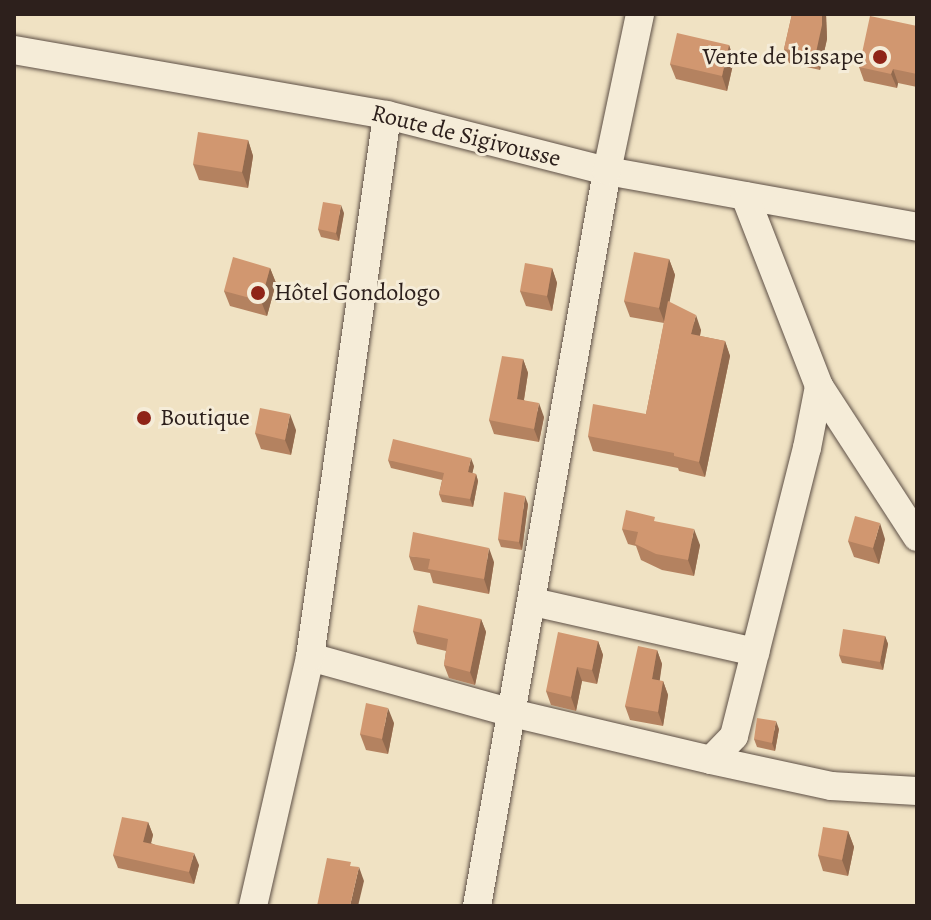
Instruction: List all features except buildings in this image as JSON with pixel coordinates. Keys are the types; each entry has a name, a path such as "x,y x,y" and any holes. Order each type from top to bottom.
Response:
{"street":[{"path":"477,906 607,171 640,14"},
{"name":"Route de Sigivousse","path":"14,50 387,115 607,171 917,227"},
{"path":"253,906 310,657 387,115"},
{"path":"745,196 819,386 917,537"},
{"path":"711,760 734,736 807,448 819,386"},
{"path":"533,602 755,652"},
{"path":"310,657 512,713 711,760 831,786 917,791"}],"place":[{"name":"Vente de bissape","path":"880,57"},
{"name":"Hôtel Gondologo","path":"258,293"},
{"name":"Boutique","path":"144,418"}]}
